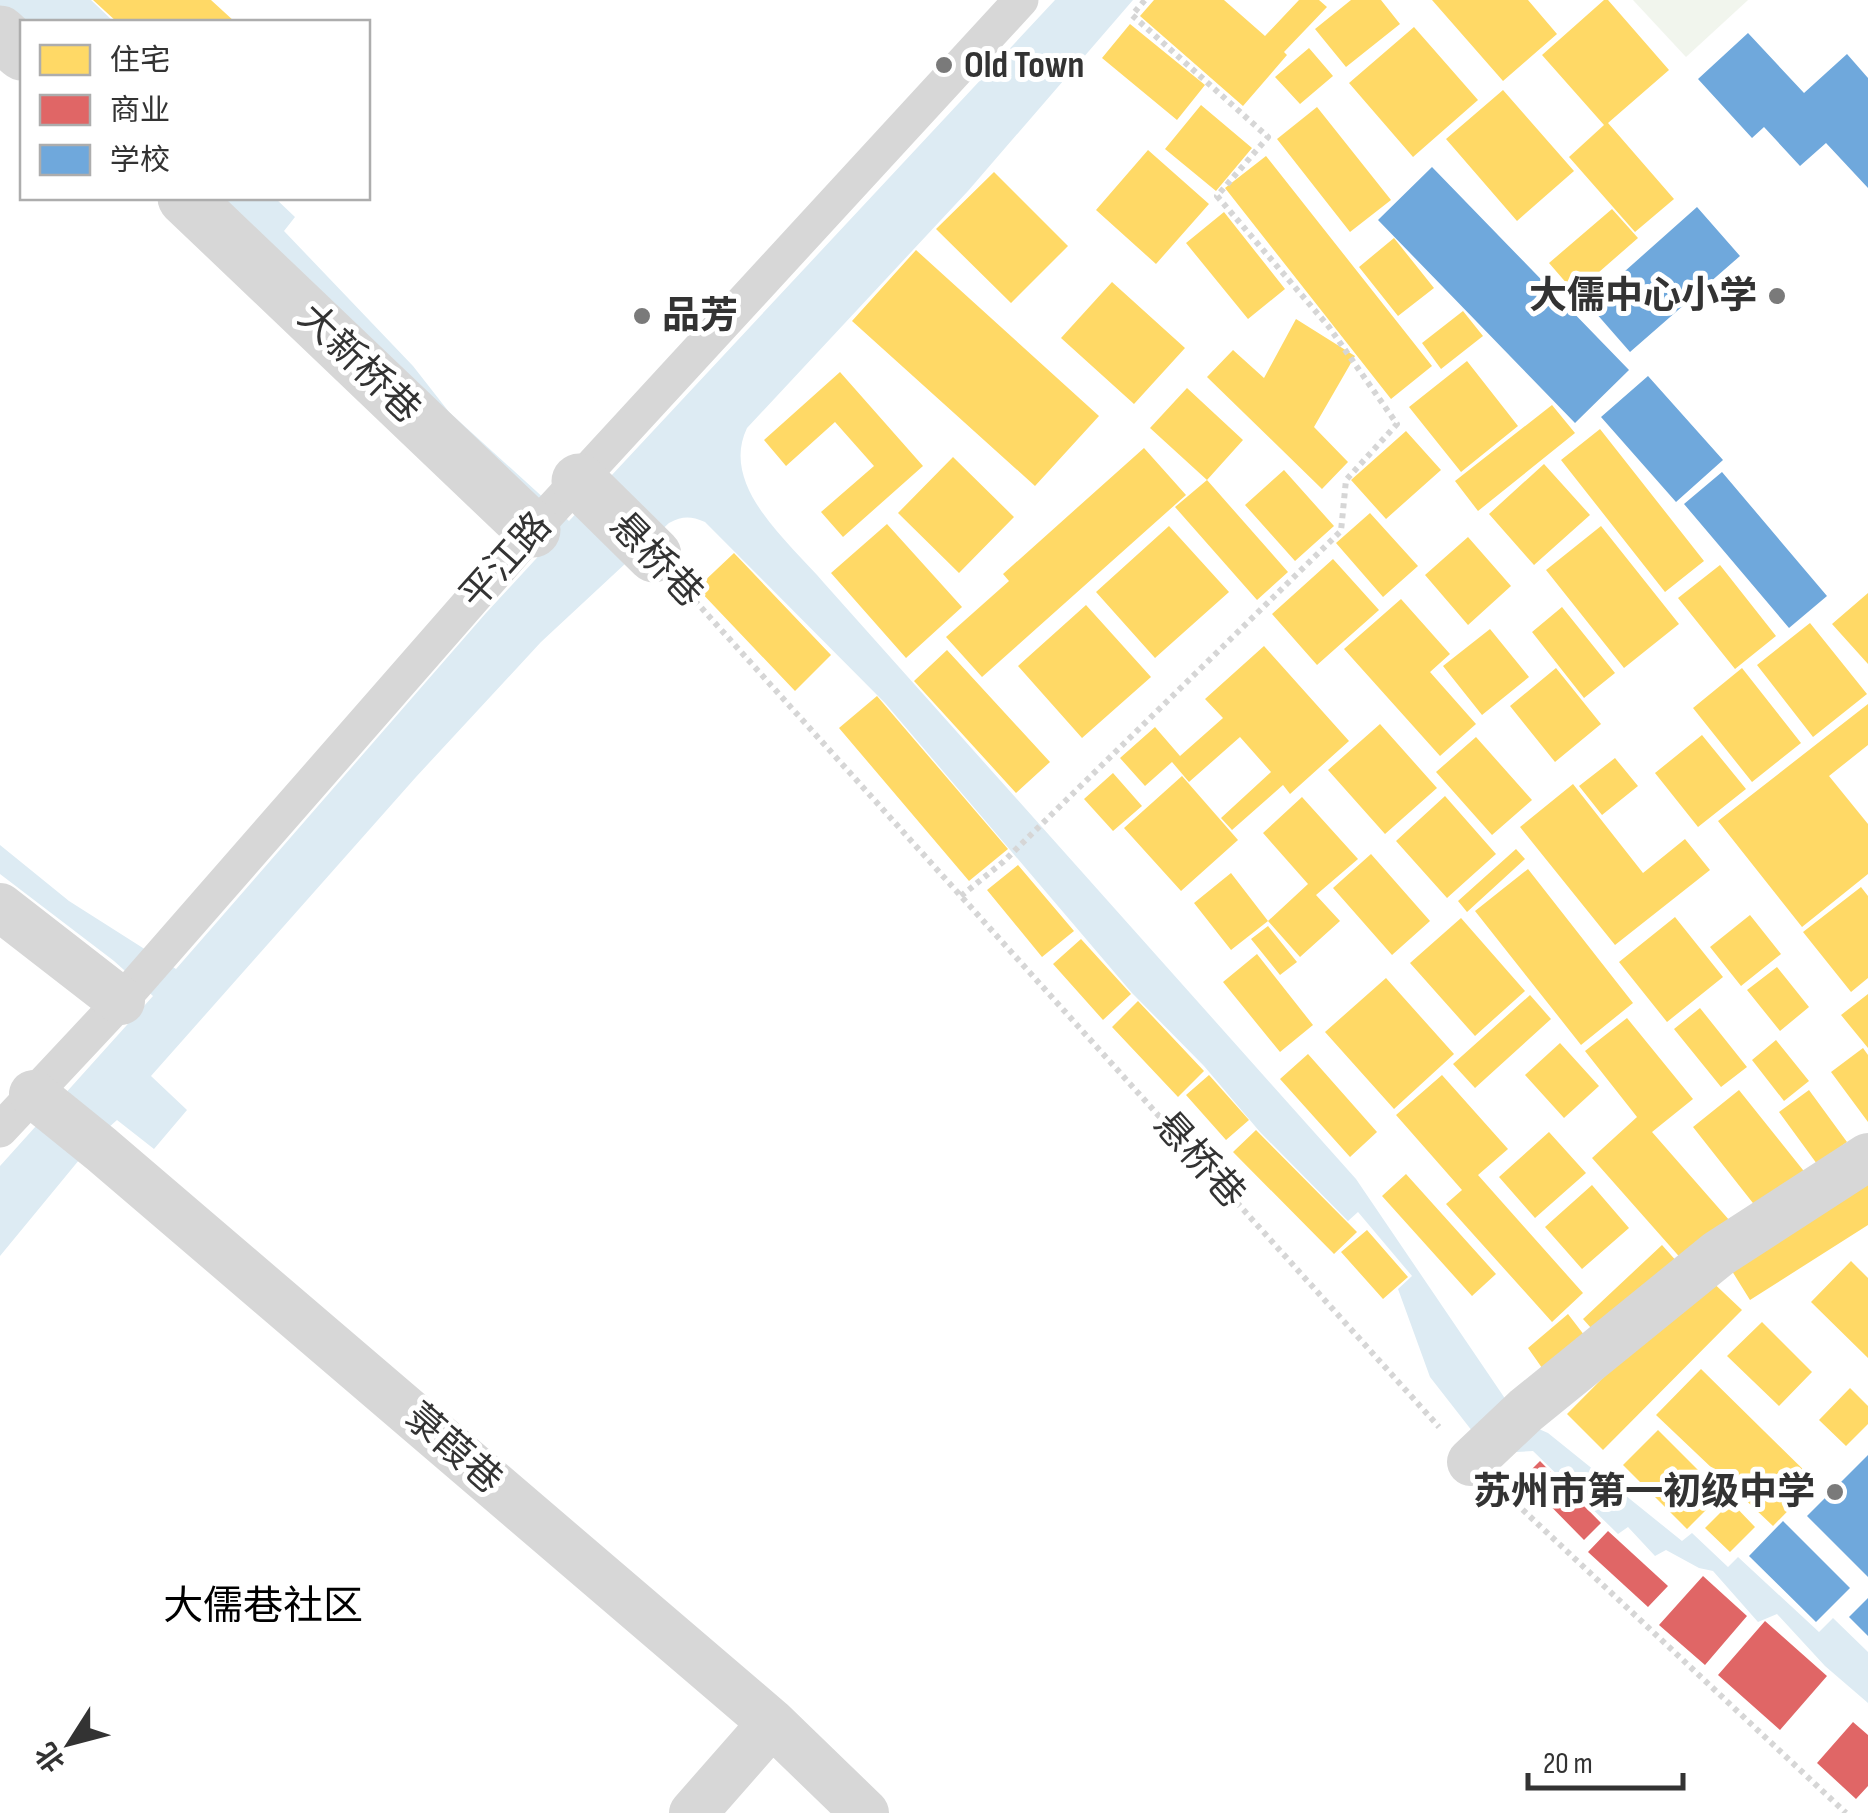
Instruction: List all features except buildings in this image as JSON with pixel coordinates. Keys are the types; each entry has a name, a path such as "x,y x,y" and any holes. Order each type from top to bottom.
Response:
{"street":[{"name":"平江路","path":"0,1130 39,1099 158,955 1021,0"},
{"path":"0,33 20,50"},
{"name":"大新桥巷","path":"187,200 560,506"},
{"name":"悬桥巷","path":"560,506 654,554"},
{"path":"0,907 128,992"},
{"name":"菉葭巷","path":"39,1099 102,1148 772,1722 865,1813"},
{"path":"1477,1456 1526,1410 1718,1254 1868,1157"},
{"path":"693,1813 772,1722"}],"path":[{"path":"961,896 1004,862 1341,531 1346,480 1397,424 1329,327 1217,196 1268,137 1132,15 1145,0"},
{"name":"悬桥巷","path":"654,554 961,896 1477,1456 1846,1813"}],"shaded area":[{"path":"0,0 91,0 112,20 20,20 20,25 0,6"},
{"path":"1055,0 1133,0 968,191 747,428 741,450 742,471 750,492 777,531 1356,1179 1506,1400 1532,1426 1548,1433 1682,1541 1692,1533 1728,1567 1738,1557 1819,1632 1833,1618 1868,1652 1868,1703 1825,1666 1777,1614 1758,1622 1713,1571 1666,1550 1655,1556 1628,1527 1618,1534 1533,1451 1497,1453 1476,1436 1430,1377 1398,1289 1412,1276 1358,1212 1348,1221 1260,1132 1204,1066 1132,993 885,703 705,522 695,519 669,523 541,642 151,1076 187,1110 154,1149 117,1120 98,1137 0,1256 0,1166 153,996 114,961 0,874 0,845 69,901 176,969 557,536 203,200 277,200 295,217 284,231 413,366 449,412 569,521"},
{"path":"1633,0 1748,0 1686,57"}],"place":[{"name":"Old Town","path":"944,65"},
{"name":"大儒中心小学","path":"1777,296"},
{"name":"品芳","path":"642,316"},
{"name":"苏州市第一初级中学","path":"1835,1492"}],"district":[{"name":"大儒巷社区","path":"263,1607"}]}
